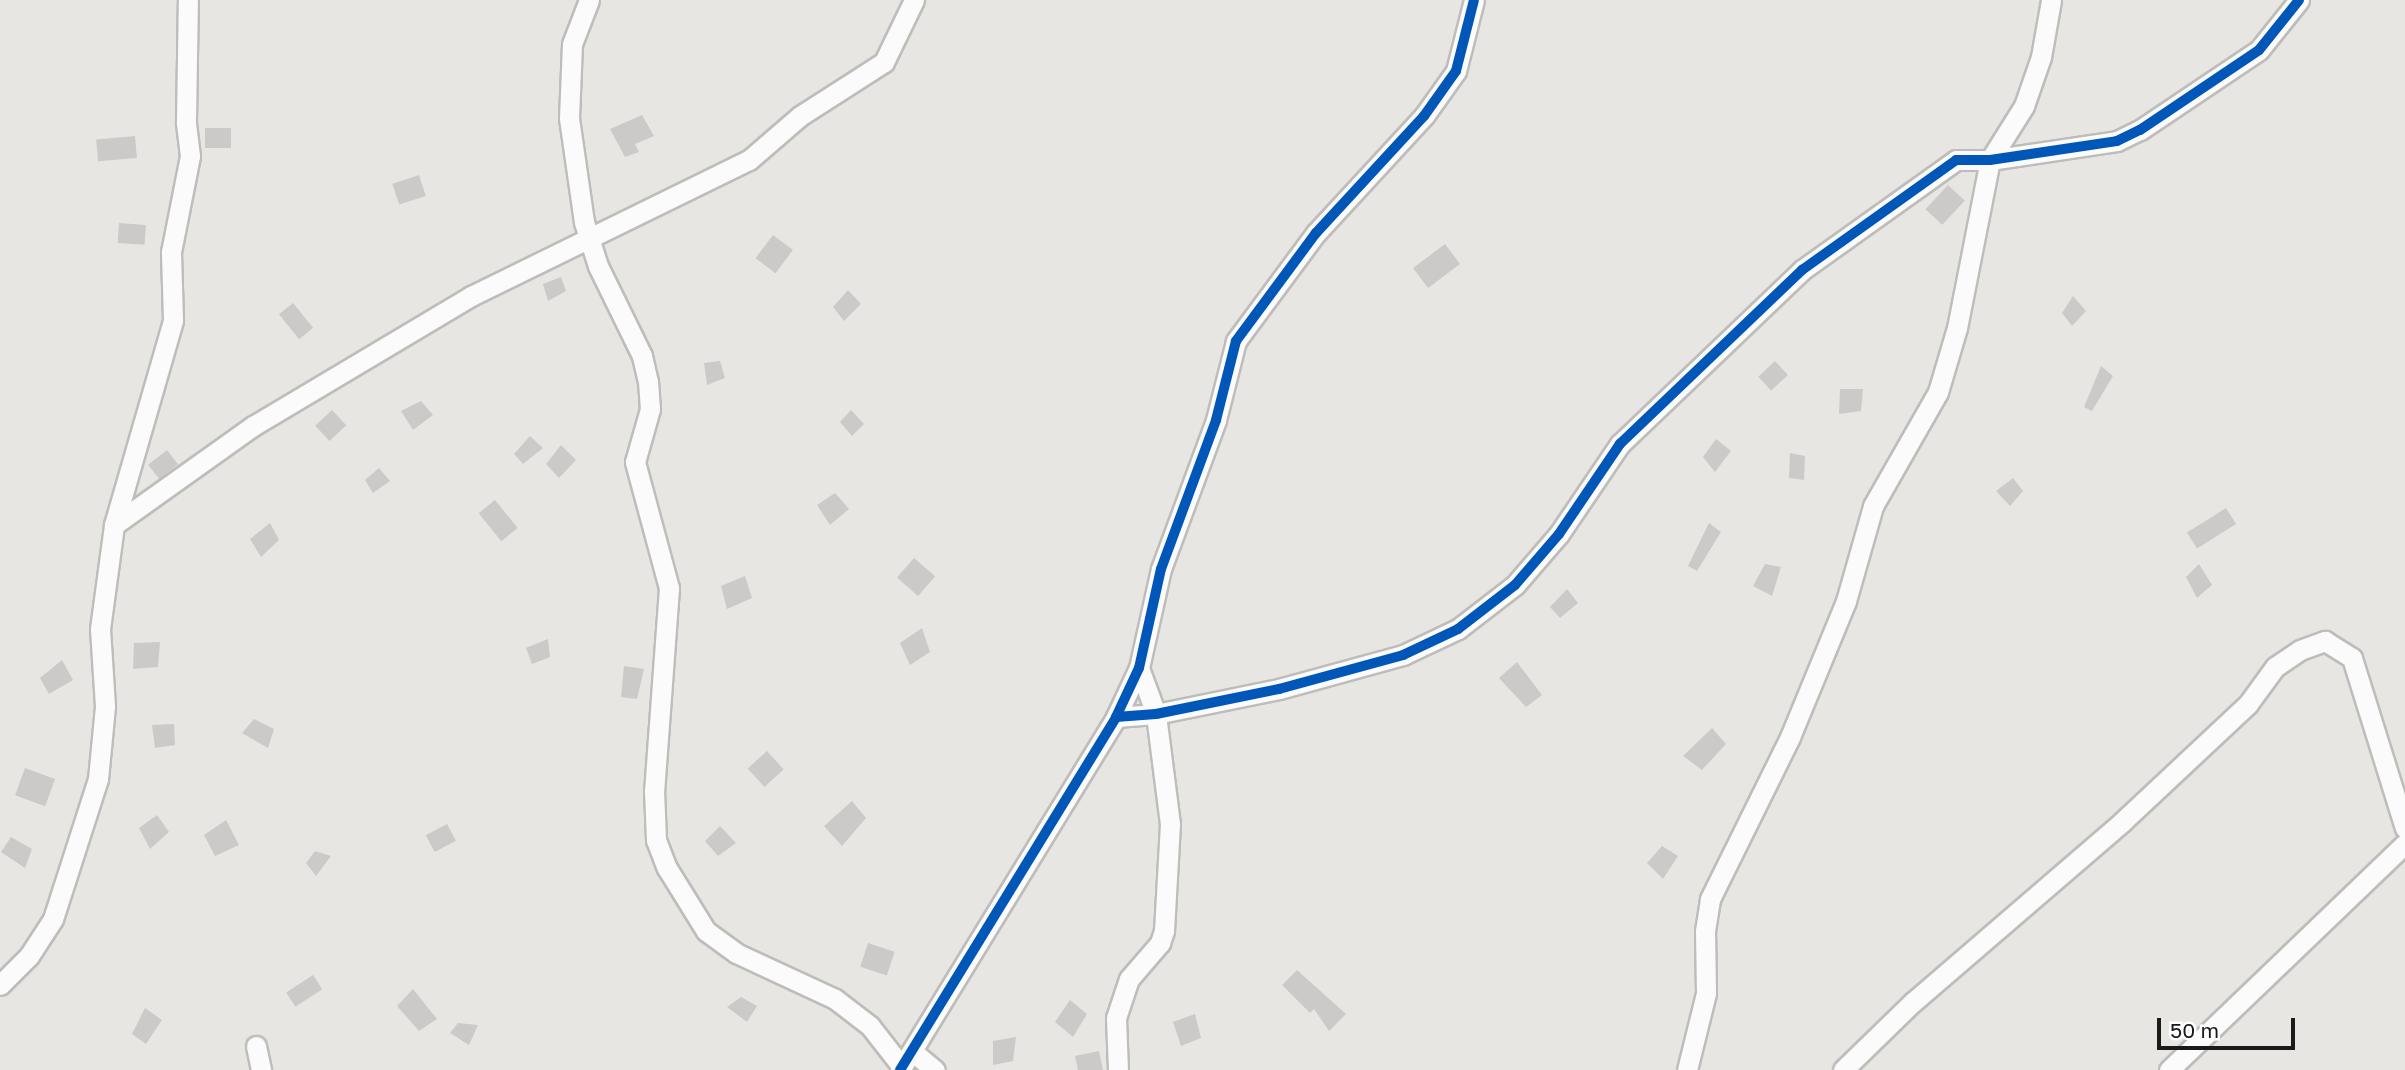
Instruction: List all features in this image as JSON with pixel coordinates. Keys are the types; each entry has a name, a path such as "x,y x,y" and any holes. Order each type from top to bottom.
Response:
{"street":[{"path":"0,985 29,956 53,919 97,779 105,706 100,629 114,525 173,320 171,252 190,156 186,121 188,0"},
{"path":"589,0 572,44 567,76 569,118 589,237 642,356 648,381 650,409 635,462 669,588 654,790 656,840 667,868 706,931 736,953 835,999 870,1026 904,1063 935,1070"},
{"path":"114,525 230,441 471,296 749,160 800,116 872,74 895,45 914,0"},
{"path":"904,1063 1116,717 1139,668 1161,569 1216,420 1236,341 1316,233 1424,116 1456,71 1474,0"},
{"path":"1687,1070 1706,993 1705,931 1710,899 1790,737 1841,614 1869,534 1873,506 1938,391 1957,328 1990,160 2024,106 2041,57 2051,0"},
{"path":"1116,717 1156,714 1279,688 1403,655 1458,629 1515,585 1559,534 1620,444 1782,288 1942,166 1956,159 1990,160 2117,141 2140,130 2259,50 2299,0"},
{"path":"1843,1070 1913,1002 2122,822 2248,704 2275,667 2300,650 2325,641 2352,658 2405,828"},
{"path":"1118,1070 1116,1018 1129,979 1160,943 1164,931 1170,824 1156,714 1139,668"},
{"path":"2169,1070 2405,844"},
{"path":"256,1046 261,1070"}],"building":[{"path":"642,115 654,136 635,144 639,152 625,157 610,129"},
{"path":"205,128 231,128 231,148 205,148"},
{"path":"135,136 137,158 98,161 96,139"},
{"path":"419,175 426,196 399,205 392,184"},
{"path":"1948,185 1965,201 1942,225 1925,209"},
{"path":"119,223 146,225 145,245 118,243"},
{"path":"773,235 793,250 776,273 756,258"},
{"path":"1445,244 1460,264 1428,288 1413,268"},
{"path":"561,277 566,291 548,301 543,284"},
{"path":"848,290 861,304 844,321 833,307"},
{"path":"2073,296 2086,311 2072,326 2062,313"},
{"path":"293,303 313,328 299,339 279,314"},
{"path":"720,361 725,378 707,385 704,363"},
{"path":"1775,361 1788,375 1771,391 1758,377"},
{"path":"2101,366 2113,376 2092,411 2084,407"},
{"path":"1840,389 1863,389 1861,411 1839,414"},
{"path":"421,401 433,415 413,430 401,411"},
{"path":"332,410 346,425 330,441 315,426"},
{"path":"851,410 864,424 852,436 840,422"},
{"path":"530,436 543,448 523,464 514,454"},
{"path":"1716,439 1731,451 1715,472 1703,457"},
{"path":"561,445 576,460 559,478 546,464"},
{"path":"167,450 178,464 159,479 148,465"},
{"path":"1790,453 1805,456 1804,480 1789,478"},
{"path":"379,468 390,481 373,493 365,480"},
{"path":"2013,478 2023,491 2010,506 1996,491"},
{"path":"835,493 849,509 830,525 817,505"},
{"path":"495,500 518,528 501,541 479,513"},
{"path":"2226,508 2236,524 2197,548 2187,532"},
{"path":"270,523 279,540 261,557 250,539"},
{"path":"1709,523 1721,532 1697,571 1688,566"},
{"path":"914,558 935,576 918,596 897,578"},
{"path":"1765,564 1781,567 1772,596 1753,586"},
{"path":"2199,564 2212,585 2197,598 2186,577"},
{"path":"745,576 752,598 727,609 721,586"},
{"path":"1567,589 1578,603 1560,618 1550,607"},
{"path":"922,628 930,652 910,665 900,643"},
{"path":"548,639 550,657 532,664 526,648"},
{"path":"160,642 158,667 133,669 134,643"},
{"path":"62,660 73,680 49,694 40,678"},
{"path":"1517,662 1542,695 1526,707 1499,678"},
{"path":"624,666 644,669 637,699 621,697"},
{"path":"254,719 274,729 268,748 242,733"},
{"path":"174,724 175,745 155,748 152,725"},
{"path":"1712,728 1726,744 1702,770 1683,756"},
{"path":"767,751 784,770 764,787 748,768"},
{"path":"25,768 55,779 45,806 15,795"},
{"path":"852,801 866,818 842,846 824,826"},
{"path":"157,815 169,832 150,849 139,828"},
{"path":"226,820 239,845 215,856 204,835"},
{"path":"447,824 456,841 435,852 426,835"},
{"path":"720,826 736,843 718,856 705,841"},
{"path":"11,837 32,849 25,868 1,852"},
{"path":"1662,846 1678,856 1663,879 1647,863"},
{"path":"315,851 331,856 316,876 306,863"},
{"path":"868,943 895,952 887,975 860,967"},
{"path":"1297,970 1346,1014 1329,1031 1314,1009 1310,1013 1282,985"},
{"path":"313,975 322,989 295,1007 286,992"},
{"path":"413,989 437,1019 419,1031 397,1006"},
{"path":"741,997 757,1006 747,1022 727,1007"},
{"path":"1070,1000 1087,1014 1073,1037 1055,1022"},
{"path":"145,1008 162,1020 146,1044 132,1034"},
{"path":"1195,1014 1201,1038 1181,1046 1173,1022"},
{"path":"458,1023 478,1025 469,1045 450,1033"},
{"path":"1016,1037 1013,1061 993,1065 993,1041"},
{"path":"1099,1051 1103,1070 1078,1070 1075,1056"}],"cycle path":[{"path":"900,1070 1116,717 1139,668 1161,569 1216,420 1236,341 1316,233 1424,116 1456,71 1474,0"},
{"path":"1116,717 1156,714 1279,689 1403,655 1458,629 1515,585 1559,534 1620,444 1802,270 1956,160 1990,160 2117,141 2140,130 2259,50 2299,0"}]}
